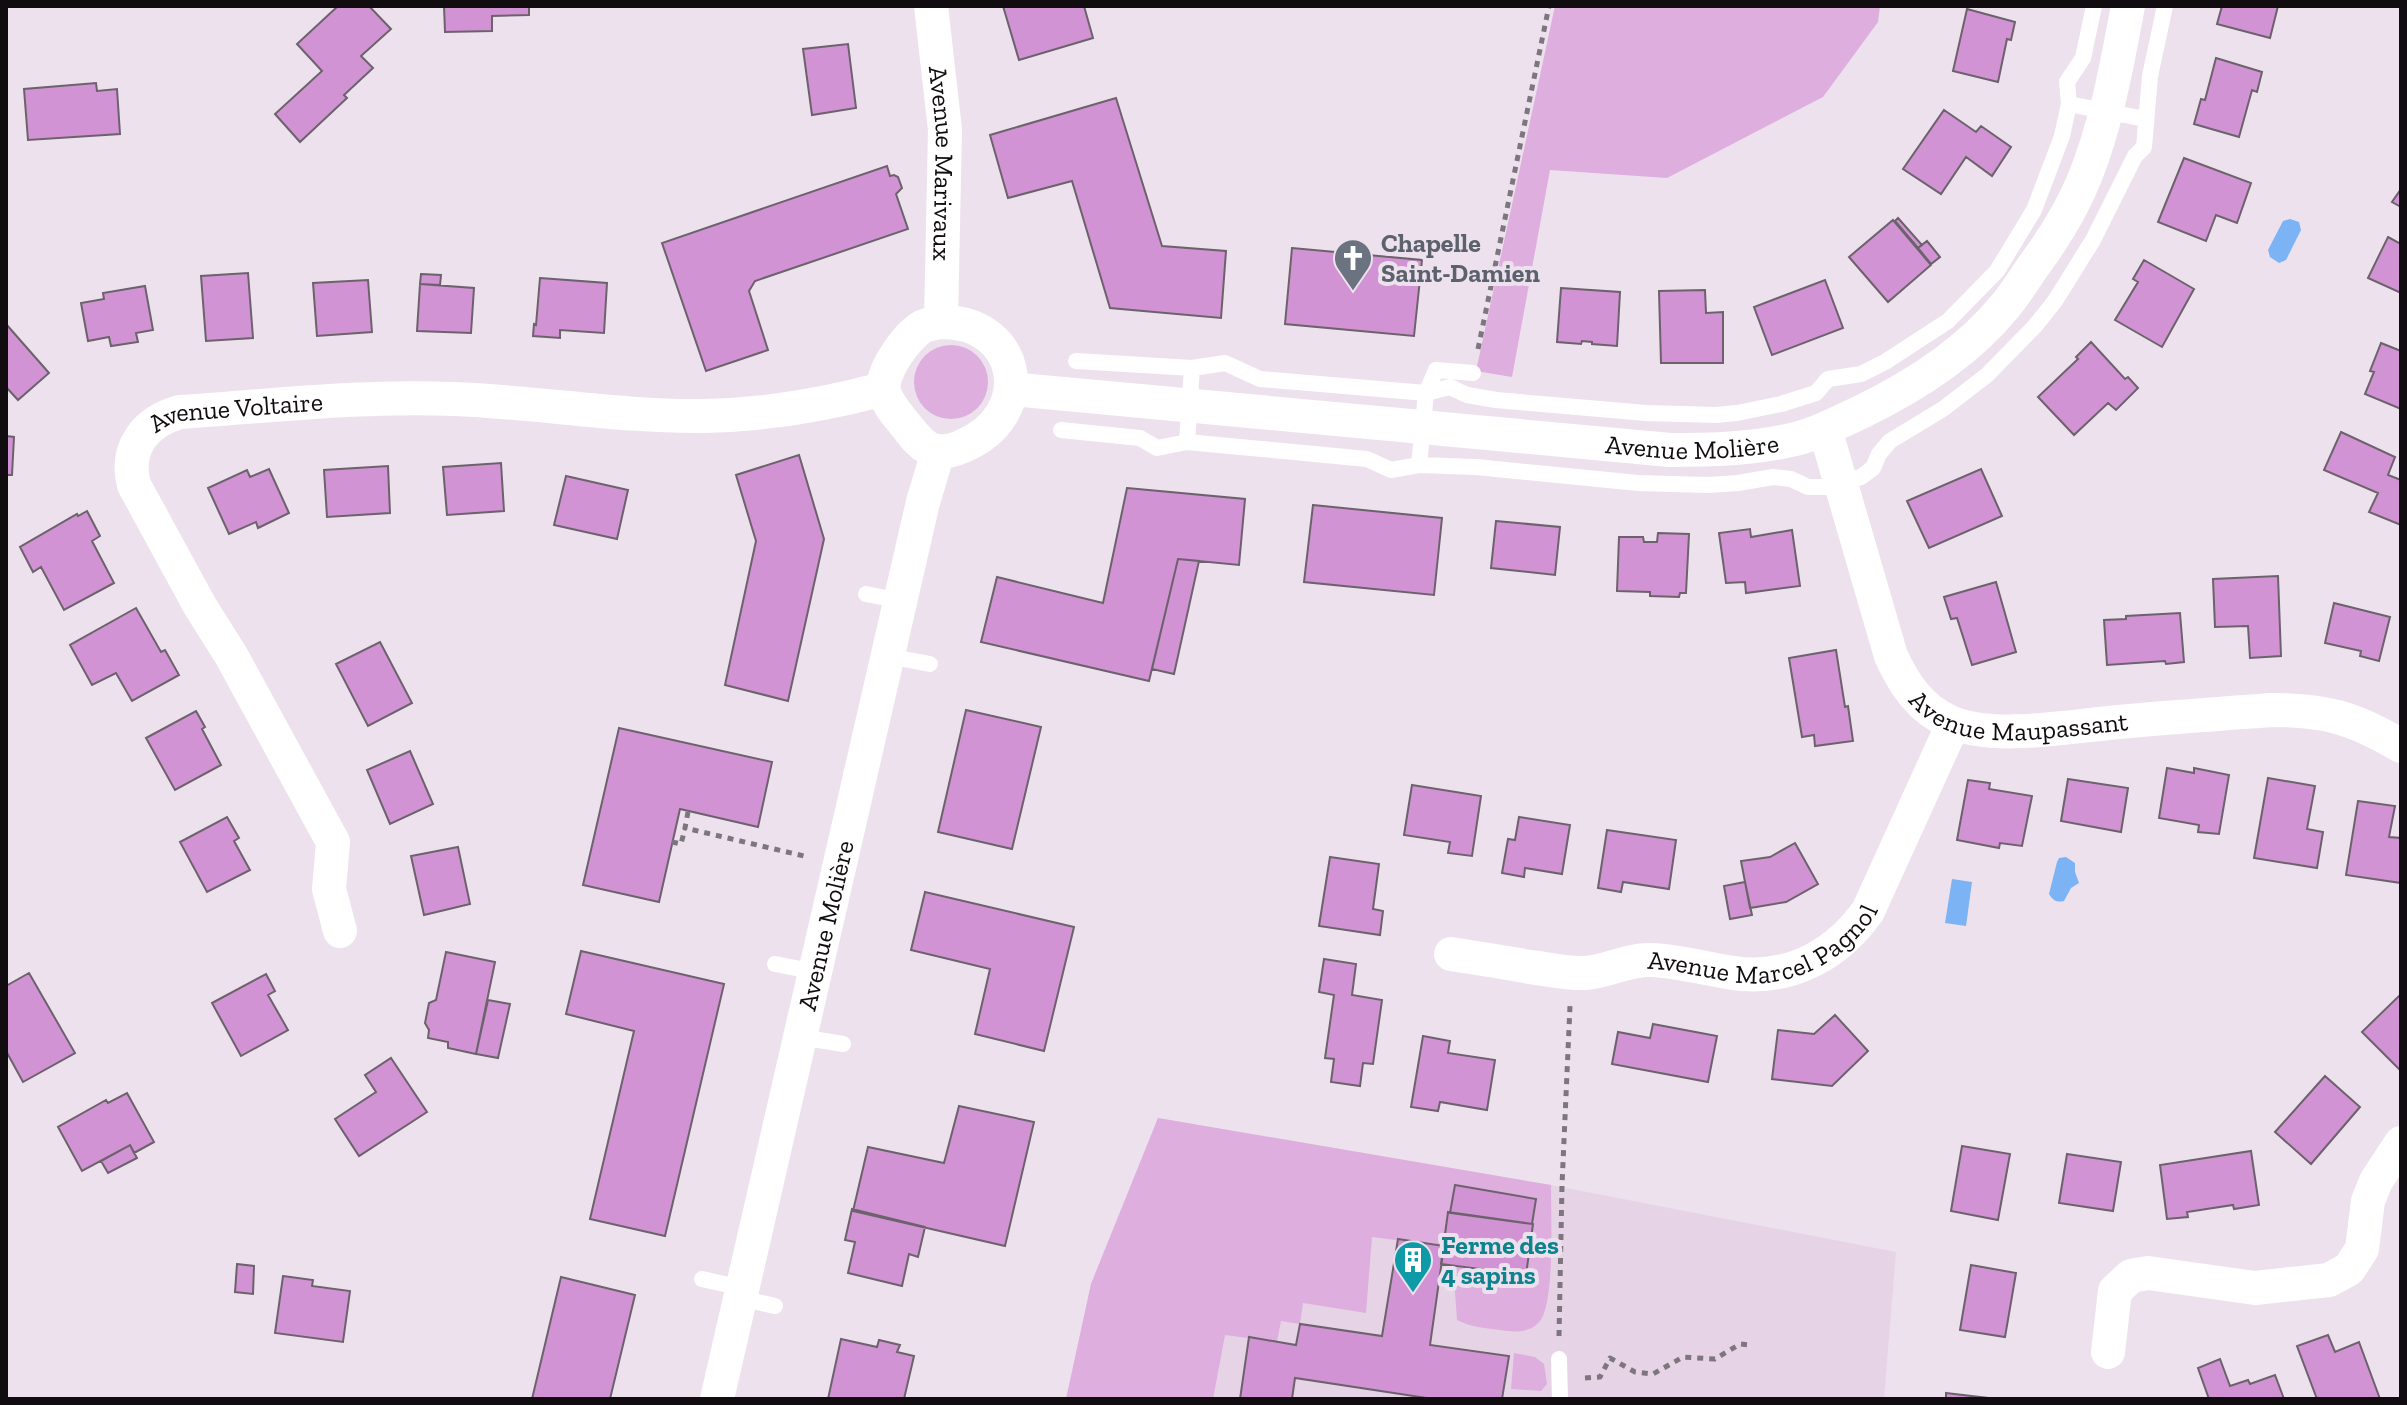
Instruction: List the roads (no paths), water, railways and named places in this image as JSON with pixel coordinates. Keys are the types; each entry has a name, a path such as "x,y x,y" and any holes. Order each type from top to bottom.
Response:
{"street":[{"name":"Avenue Marivaux","path":"931,6 945,130 941,322"},
{"name":"Avenue Molière","path":"1011,389 1670,450 1756,446 1794,439 1820,411 1875,405 1923,377 1956,354 2005,307 2060,229 2084,180 2106,113 2128,6"},
{"path":"941,322 970,325 990,337 1004,353 1011,376 1011,389 1005,411 986,434 953,450 938,452 918,440 891,407 883,389 884,378 900,348 926,325 941,322"},
{"name":"Avenue Voltaire","path":"340,931 329,889 333,842 239,668 200,606 134,485 133,456 147,429 160,419 180,412 423,398 524,403 652,415 742,415 811,406 883,389"},
{"name":"Avenue Maupassant","path":"1820,411 1895,664 1917,700 1936,715 1953,724 2005,732 2256,711 2307,710 2336,715 2369,727 2401,746"},
{"name":"Avenue Molière","path":"717,1399 923,502 938,452"},
{"name":"Avenue Marcel Pagnol","path":"1451,954 1571,973 1655,960 1758,974 1790,970 1823,956 1854,931 1876,898 1953,724"},
{"path":"2108,1352 2115,1291 2131,1276 2148,1273 2255,1288 2329,1280 2349,1269 2362,1249 2368,1201 2376,1181 2401,1143"}],"lane":[{"path":"1076,361 1192,368 1225,363 1260,379 1426,393 1450,387 1467,395 1496,400 1646,413 1737,413 1781,404 1820,411 1828,379 1861,374 1885,362 1948,321 1997,271 2034,210 2062,136 2069,104 2067,82 2083,58 2094,6"},
{"path":"1061,430 1140,438 1157,448 1187,442 1367,459 1391,470 1419,465 1476,467 1652,484 1708,485 1773,477 1791,479 1808,487 1827,487 1861,477 1873,468 1890,441 1943,409 2013,351 2055,301 2093,240 2135,156 2144,147 2150,76 2165,6"},
{"path":"2069,104 2145,119"},
{"path":"1187,442 1192,368"},
{"path":"1419,465 1426,393 1436,370 1473,373"},
{"path":"866,594 901,601"},
{"path":"888,656 930,664"},
{"path":"775,964 816,972"},
{"path":"801,1037 843,1044"},
{"path":"702,1279 775,1306"},
{"path":"1559,1359 1560,1399"}],"water":[{"path":"2290,219 2299,222 2301,230 2286,260 2279,263 2270,257 2268,250 2283,221"},
{"path":"2066,857 2075,863 2079,883 2071,888 2064,901 2057,901 2049,894 2057,862 2059,858"},
{"path":"1952,879 1972,882 1966,926 1945,923"}],"place":[{"name":"Chapelle Saint-Damien","path":"1353,292"},
{"name":"Ferme des 4 sapins","path":"1413,1294"}]}
